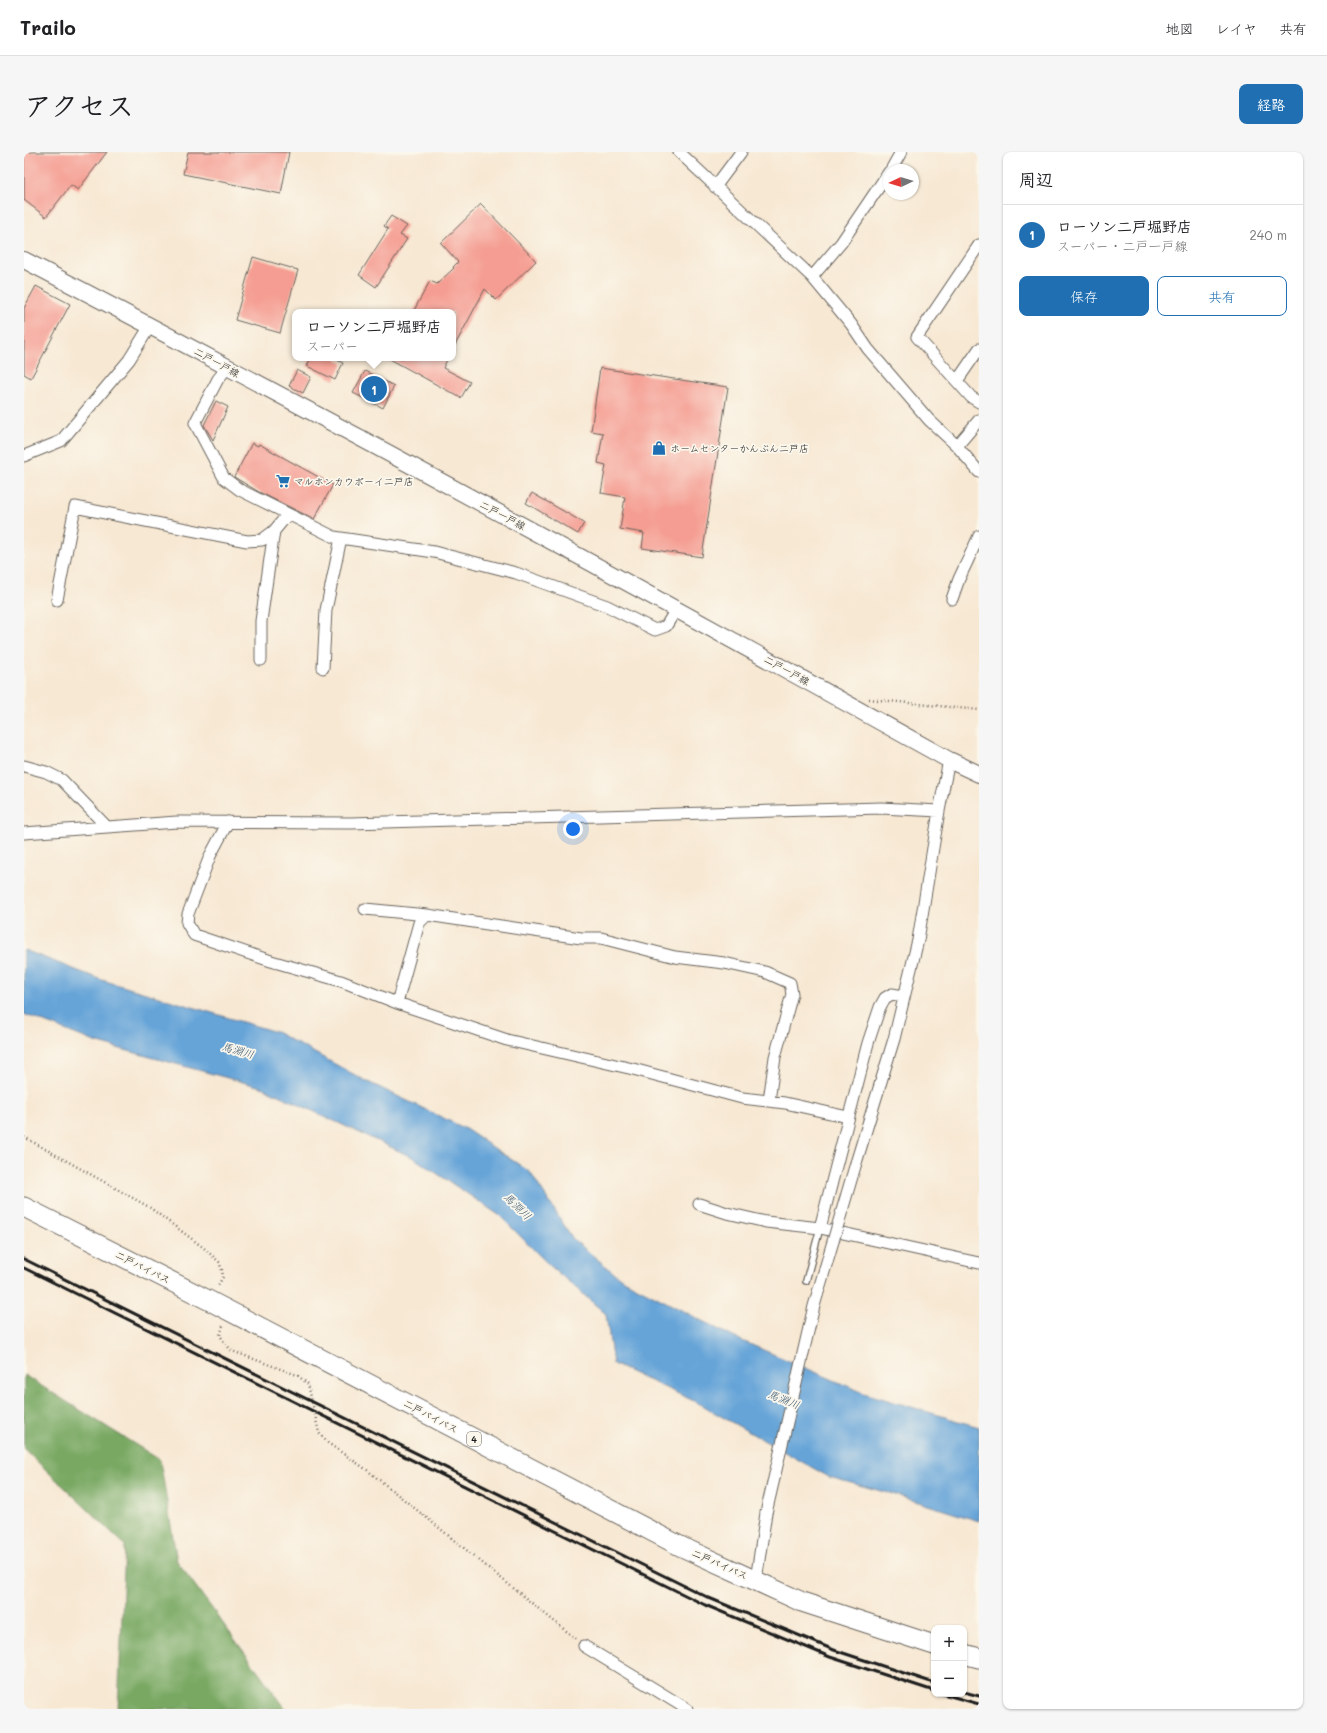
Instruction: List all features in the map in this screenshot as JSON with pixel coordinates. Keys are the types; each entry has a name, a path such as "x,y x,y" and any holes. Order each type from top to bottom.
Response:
{"highway":[{"name":"二戸バイパス","path":"24,1207 228,1310 680,1546 802,1602 931,1644"},
{"path":"967,1655 979,1658"}],"main road":[{"name":"二戸一戸線","path":"24,260 676,608 950,760 979,774"}],"street":[{"path":"679,152 812,277 851,324 868,349 929,420 956,446 979,472"},
{"path":"715,187 741,152"},
{"path":"894,164 901,152"},
{"path":"812,277 841,243 883,181"},
{"path":"979,244 917,337 971,397 979,402"},
{"path":"24,456 61,441 129,360 150,326"},
{"path":"957,381 979,349"},
{"path":"227,368 218,379 195,423 224,478 240,490 334,537 434,552 516,573 607,606 655,630 666,626 676,608"},
{"path":"956,446 979,420"},
{"path":"57,600 75,507 247,541 262,540 274,531 288,514"},
{"path":"261,660 261,621 274,531"},
{"path":"952,599 958,578 979,536"},
{"path":"323,668 326,610 341,538"},
{"path":"756,1580 766,1513 814,1306 894,1039 918,940 939,811 950,760"},
{"path":"24,766 46,772 62,780 107,827"},
{"path":"24,832 177,822 351,823 857,808 939,811"},
{"path":"228,822 210,856 188,914 187,923 194,935 272,961 341,981 397,1003 507,1040 633,1069 742,1098 785,1103 848,1117"},
{"path":"366,909 427,915 581,938 601,938 675,957 724,963 765,972 790,983 792,994 775,1056 769,1101"},
{"path":"397,1003 420,923 427,915"},
{"path":"820,1228 868,1043 880,1007 885,998 892,994 904,996"},
{"path":"699,1204 766,1222 820,1228 979,1263"},
{"path":"584,1646 686,1709"}],"lane":[{"path":"806,1281 820,1228"}],"path":[{"path":"860,710 866,698 979,710"},
{"path":"24,1138 149,1207 204,1248 219,1262 223,1277 210,1301"},
{"path":"228,1310 220,1335 224,1342 232,1351 297,1375 308,1384 319,1433 328,1442 410,1504 584,1646"}],"green space":[{"path":"24,1375 160,1460 177,1561 286,1709 118,1709 125,1545 24,1449"}],"water":[{"name":"馬淵川","path":"24,950 102,980 276,1032 366,1081 464,1128 530,1172 573,1239 620,1278 733,1337 864,1393 979,1427 979,1521 896,1495 829,1477 694,1401 613,1364 606,1314 547,1263 499,1215 414,1158 261,1087 95,1042 24,1014"}],"building":[{"path":"24,152 107,152 78,190 71,185 46,217 24,200"},
{"path":"188,152 289,152 281,194 183,174"},
{"path":"481,204 536,261 496,300 485,289 456,343 456,309 415,309 430,281 437,284 454,268 453,267 458,262 441,243"},
{"path":"391,216 407,226 400,235 407,239 376,287 359,275 388,229 384,226"},
{"path":"253,257 298,270 280,333 235,320"},
{"path":"36,286 70,304 31,378 24,374 24,308"},
{"path":"310,361 339,361 343,363 335,380 307,366"},
{"path":"393,361 446,361 443,368 470,382 461,398"},
{"name":"ホームセンターかんぶん二戸店","path":"600,368 728,387 702,557 642,548 644,533 620,529 625,497 601,493 606,465 598,463 603,433 591,431"},
{"path":"297,370 311,377 303,393 289,386"},
{"path":"365,371 394,386 383,408 353,393"},
{"path":"216,401 228,407 213,440 204,425"},
{"name":"マルホンカウボーイ二戸店","path":"252,443 258,446 259,444 333,485 314,519 259,492 234,477"},
{"path":"532,493 584,523 578,534 526,503"}],"railway":[{"path":"24,1259 709,1598 834,1650 931,1682"},
{"path":"24,1268 705,1605 830,1657 931,1690"},
{"path":"967,1693 979,1696"},
{"path":"954,1697 979,1704"}],"place":[{"name":"ローソン二戸堀野店","path":"374,389"},
{"name":"ホームセンターかんぶん二戸店","path":"659,448"},
{"name":"マルホンカウボーイ二戸店","path":"283,481"}]}
